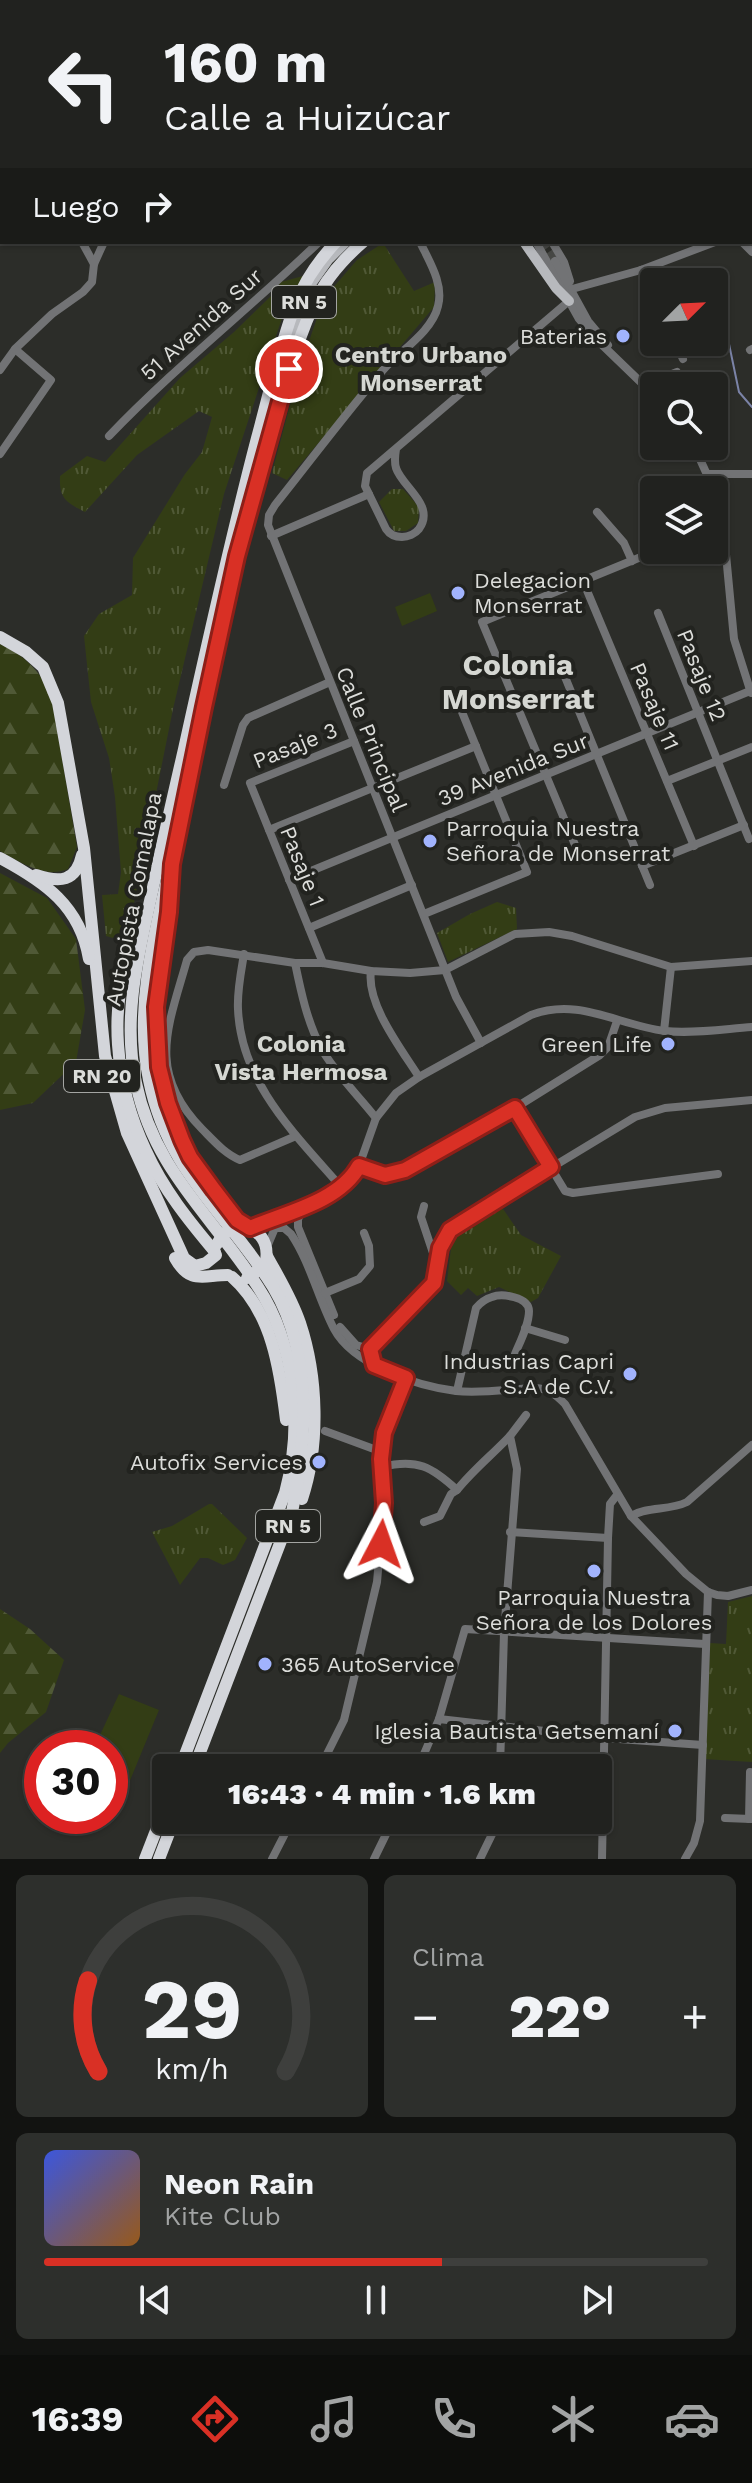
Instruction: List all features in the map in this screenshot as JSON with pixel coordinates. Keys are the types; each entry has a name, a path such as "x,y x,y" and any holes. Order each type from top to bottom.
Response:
{"highway":[{"name":"Autopista Comalapa","path":"185,1754 285,1493 292,1463 294,1432 291,1384 279,1333 261,1291 179,1183 144,1113 130,1048 134,981 236,518 276,370 295,305 317,263 334,244"},
{"name":"Autopista Comalapa","path":"200,1754 284,1539 301,1469 305,1424 302,1381 283,1305 180,1162 158,1115 148,1076 145,995 154,936 237,556 289,369 323,288 340,264 361,244"},
{"name":"RN 20","path":"0,637 33,657 43,667 53,688 64,729 84,848 105,1056 117,1104 137,1157 184,1258 195,1266 206,1263 216,1251"},
{"path":"25,872 49,879 66,878 78,869 84,848"},
{"name":"RN 20","path":"0,858 25,872 66,905 84,935 97,1055 109,1103 118,1131 182,1270 200,1278 247,1278 266,1257"},
{"path":"172,864 156,1007 159,1067 172,1114 190,1157 243,1228 260,1234 266,1257 300,1325 313,1387 310,1468 301,1500 284,1539"},
{"path":"144,928 129,954 120,987 119,1055 125,1087 137,1130 156,1171 179,1207 216,1251 220,1267 248,1293 262,1317 279,1371 287,1445 267,1541"},
{"path":"216,1251 223,1234 243,1228"},
{"path":"145,1859 155,1834"},
{"path":"159,1859 169,1834"}],"main road":[{"name":"RN 5","path":"276,370 289,346 311,284 344,244"},
{"path":"525,244 556,288 569,301"}],"street":[{"path":"83,244 94,264"},
{"path":"0,370 15,349 92,282 94,264 103,244"},
{"name":"51 Avenida Sur","path":"109,436 151,393 317,244"},
{"path":"369,494 271,536 268,518 275,505 383,370 436,314 438,283 421,244"},
{"path":"537,244 579,319 640,381"},
{"path":"553,244 564,262 572,289"},
{"path":"646,268 710,244"},
{"path":"555,261 588,321 620,362"},
{"path":"572,289 640,270"},
{"path":"396,449 397,470 422,507 420,528 405,536 391,535 365,484 367,473 569,301"},
{"path":"0,454 51,380 15,349"},
{"path":"700,460 707,474 752,474"},
{"path":"597,512 624,543 632,561"},
{"name":"Calle Principal","path":"271,536 445,970 460,1006 481,1043"},
{"path":"578,852 482,622 640,558"},
{"path":"726,564 729,614 751,693"},
{"name":"Pasaje 11","path":"583,581 694,846"},
{"name":"Pasaje 12","path":"658,613 749,839"},
{"path":"563,672 650,885"},
{"path":"224,785 248,718 330,682"},
{"name":"39 Avenida Sur","path":"289,880 596,753 751,693"},
{"path":"424,914 527,872 462,712"},
{"name":"Pasaje 3","path":"250,783 354,741"},
{"path":"269,830 476,746"},
{"path":"667,781 752,747"},
{"name":"Pasaje 1","path":"250,783 323,963"},
{"path":"642,866 744,825"},
{"path":"309,928 412,885"},
{"path":"296,1136 240,1160 231,1156 186,1112 169,1075 166,1036 187,960 199,950 295,963 323,963 371,971 410,973 445,970 515,934 532,932 572,936 671,967 752,961"},
{"path":"244,954 237,1007 246,1054 256,1081 296,1136 341,1187"},
{"path":"295,963 304,1008 321,1047 376,1118"},
{"path":"664,1031 671,967"},
{"path":"371,971 372,992 390,1031 419,1077"},
{"path":"243,1228 305,1205 341,1187 359,1166 376,1118 396,1093 522,1019 548,1009 576,1008 664,1031 752,1027"},
{"path":"359,1166 377,1174 399,1172 515,1108 604,1052 617,1021"},
{"path":"349,1347 367,1348 434,1283 440,1248 455,1226 551,1167 649,1112 752,1100"},
{"path":"515,1108 561,1188 573,1193 718,1174"},
{"path":"305,1205 298,1219 298,1227 325,1293 343,1333 356,1345 367,1348"},
{"path":"424,1206 420,1213 437,1267"},
{"path":"423,1227 434,1235 446,1235"},
{"path":"266,1257 275,1228 284,1228 291,1234 334,1328 349,1347 374,1365 406,1378 457,1391 535,1388 547,1389 555,1394 565,1404 631,1516 686,1574 708,1592 728,1596 752,1590"},
{"path":"325,1293 359,1279 370,1266 369,1246 364,1233"},
{"path":"457,1391 476,1308 484,1300 503,1295 525,1302 529,1310 515,1354"},
{"path":"525,1328 565,1340"},
{"path":"367,1348 374,1365"},
{"path":"327,1754 344,1720 377,1582 384,1503 384,1433 406,1378"},
{"path":"424,1522 440,1516 451,1494 473,1469 490,1458 526,1415"},
{"path":"325,1431 382,1452"},
{"path":"500,1754 504,1633 517,1469 510,1436"},
{"path":"631,1516 687,1502 749,1452"},
{"path":"382,1467 414,1462 443,1477 457,1490"},
{"path":"602,1859 608,1538 610,1504 617,1495"},
{"path":"510,1532 608,1538"},
{"path":"685,1859 694,1843 700,1821 708,1592"},
{"path":"424,1754 439,1719 467,1629 705,1644"},
{"path":"439,1719 605,1738 703,1745"},
{"path":"725,1818 750,1819 750,1772"},
{"path":"272,1859 285,1834"},
{"path":"374,1859 386,1834"},
{"path":"480,1859 492,1834"}],"green space":[{"path":"384,244 414,291 435,282 434,307 287,480 272,473 301,364 324,298 357,260"},
{"path":"303,276 285,309 224,494 173,709 133,908 120,935 113,938 106,936 102,895 118,894 121,872 109,758 91,702 84,636 99,614 132,595 133,558 202,452 212,417 199,411 137,455 85,512 65,499 60,476 87,456 105,462 180,378 234,332 281,282"},
{"path":"392,489 403,489 419,507 418,523 406,531 394,531 379,502"},
{"path":"430,593 437,611 402,626 395,607"},
{"path":"0,644 30,664 51,694 77,847 68,869 60,872 33,868 0,851"},
{"path":"0,873 47,898 76,939 85,1010 76,1062 33,1103 0,1110"},
{"path":"497,902 516,908 517,929 448,962 437,933"},
{"path":"501,1206 521,1235 561,1256 538,1298 531,1302 499,1287 477,1296 468,1288 461,1295 447,1281 452,1240"},
{"path":"209,1504 247,1538 235,1560 223,1565 200,1558 180,1585 152,1532 172,1526"},
{"path":"752,1596 752,1762 704,1759 710,1643 726,1644 728,1602"},
{"path":"0,1609 30,1629 64,1660 46,1712 0,1753"},
{"path":"119,1694 159,1710 129,1783 128,1730 102,1730"}],"waterway":[{"path":"729,344 739,392 752,407"}],"tunnel":[{"path":"543,244 555,261"}],"place":[{"name":"Baterias","path":"623,336"},
{"name":"Delegacion Monserrat","path":"458,593"},
{"name":"Parroquia Nuestra Señora de Monserrat","path":"430,841"},
{"name":"Green Life","path":"668,1044"},
{"name":"Industrias Capri S.A de C.V.","path":"630,1374"},
{"name":"Autofix Services","path":"319,1462"},
{"name":"Parroquia Nuestra Señora de los Dolores","path":"594,1571"},
{"name":"365 AutoService","path":"265,1664"},
{"name":"Iglesia Bautista Getsemaní","path":"675,1731"}],"district":[{"name":"Centro Urbano Monserrat","path":"421,369"},
{"name":"Colonia Monserrat","path":"518,682"},
{"name":"Colonia Vista Hermosa","path":"301,1058"}],"route":[{"path":"289,369 237,556 172,864 155,1026 159,1067 168,1103 182,1140 201,1174 237,1220 250,1228 332,1192 345,1184 359,1166 385,1175 405,1170 515,1108 551,1167 450,1230 440,1248 434,1283 370,1349 374,1365 406,1378 384,1433 381,1544"}]}
